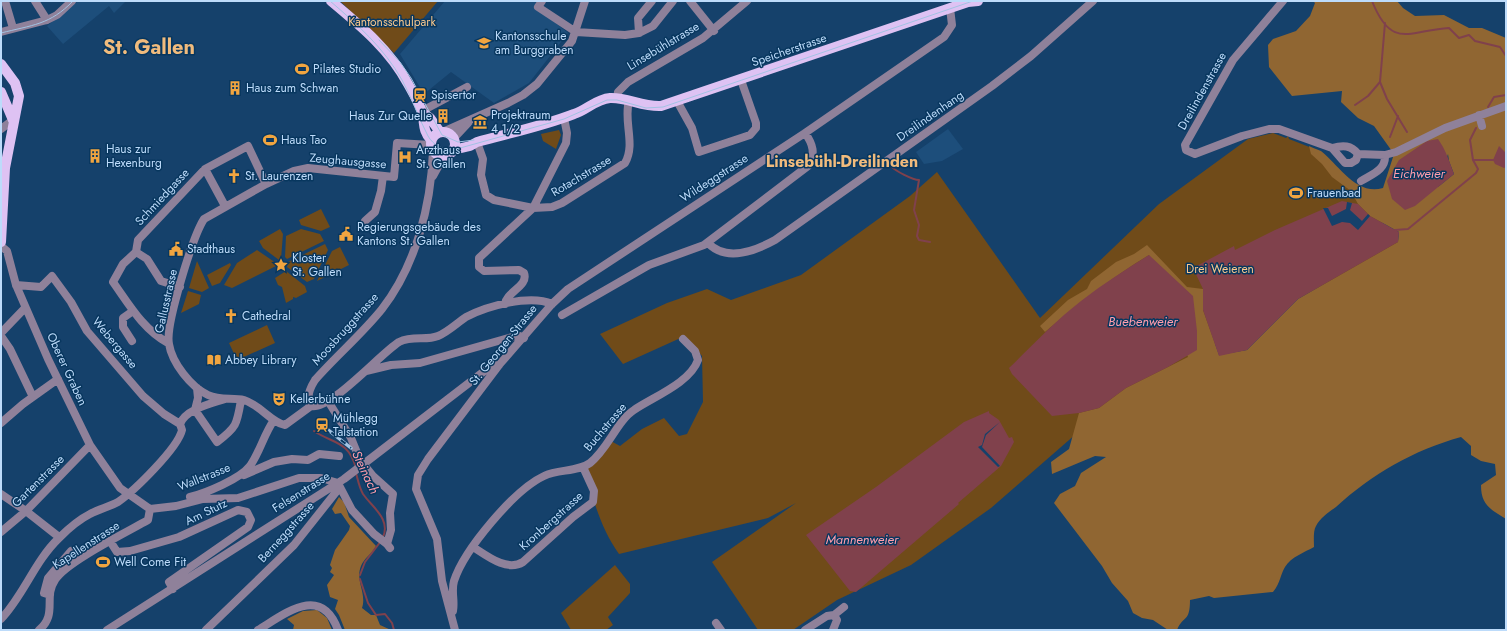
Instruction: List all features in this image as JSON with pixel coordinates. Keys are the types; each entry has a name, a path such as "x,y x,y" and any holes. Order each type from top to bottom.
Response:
{"main road":[{"path":"331,1 384,49 408,84 422,112 424,128 438,155 452,147 470,146 478,142 576,114 601,100 617,98"},
{"name":"Speicherstrasse","path":"617,98 650,107 661,106 964,3"},
{"path":"1,64 15,83 18,91 18,106 13,120 4,176 1,242"},
{"path":"13,120 2,93 14,94 18,91"},
{"path":"422,112 443,132 452,147"},
{"path":"432,146 434,135 443,132"}],"street":[{"path":"5,1 13,28"},
{"path":"35,1 47,20"},
{"path":"2,32 47,20 72,1"},
{"path":"542,1 538,7 576,32 624,35 639,33 653,26 673,1"},
{"path":"443,132 508,103 532,88 568,46 576,32 585,1"},
{"path":"639,33 638,18 652,1"},
{"path":"690,1 714,31"},
{"name":"Linsebühlstrasse","path":"617,98 618,92 624,86 714,31 747,1"},
{"name":"Dreilindenhang","path":"708,243 719,252 731,254 750,251 775,240 992,86 1031,56 1093,1"},
{"name":"Dreilindenstrasse","path":"1283,1 1233,60 1185,148 1188,152 1195,154 1237,138 1274,128 1291,132 1332,148 1345,163 1352,163 1356,160 1358,154"},
{"name":"Wildeggstrasse","path":"552,304 573,285 806,133 944,37 964,3"},
{"path":"677,101 692,128 699,152 750,135 756,128 756,123 741,80"},
{"path":"422,112 467,87"},
{"name":"Rotachstrasse","path":"478,142 483,158 481,174 486,195 494,200 533,208 552,207 562,203 625,163 629,153 627,110 629,101"},
{"name":"Dreilindenstrasse","path":"1358,154 1385,155 1396,152 1445,128 1506,106"},
{"path":"1479,115 1482,126"},
{"path":"505,304 507,299 525,279 524,273 519,270 484,271 479,268 478,258 533,208 547,177 566,143 567,133 564,118"},
{"path":"1,129 13,120"},
{"name":"Moosbruggstrasse","path":"432,177 471,120"},
{"path":"562,315 649,265 708,243 808,166 813,157 814,151 806,133"},
{"name":"Zeughausgasse","path":"225,206 294,171 308,168 394,177 397,143 432,146"},
{"name":"Schmiedgasse","path":"133,311 114,282 123,264 136,252 138,240 205,169 248,146 266,184"},
{"name":"Moosbruggstrasse","path":"311,406 308,400 308,393 315,380 381,309 402,277 416,243 432,177 432,146"},
{"name":"Dreilindenstrasse","path":"1332,148 1347,146 1354,148 1358,154"},
{"path":"1361,180 1380,169 1385,162 1385,155"},
{"path":"205,169 225,206"},
{"path":"366,221 375,212 381,191 383,176"},
{"name":"Gallusstrasse","path":"197,388 188,381 168,343 171,322 198,228 204,219 225,206"},
{"name":"Oberer Graben","path":"1,246 8,253 16,284 25,308 90,445 120,488 128,493"},
{"path":"136,252 147,260 161,281 180,287"},
{"name":"Webergasse","path":"16,284 41,287 52,276 71,302 87,331 151,403 180,424"},
{"name":"St. Georgen-Strasse","path":"274,420 282,424 289,424 311,406 316,407 328,401 366,371 399,342 410,338 438,336 471,315 505,304 537,299 552,304 499,365 428,459 416,480 417,493 437,539 442,581 455,630"},
{"path":"1,333 25,308"},
{"path":"132,341 123,327 123,318 133,311 153,334 168,343"},
{"path":"1,336 10,349 32,397"},
{"path":"366,371 372,371 391,365 420,363 516,336 524,338"},
{"name":"Buchstrasse","path":"452,616 454,581 473,547 495,518 529,485 550,473 583,467 600,453 628,415 684,379 697,363 698,358 684,339"},
{"name":"Felsenstrasse","path":"107,630 341,483 491,366 499,365"},
{"path":"1,422 32,397 58,379"},
{"path":"197,388 209,396 241,400 264,410 274,420"},
{"path":"197,388 198,398 195,410 217,442 234,427 238,417 241,400"},
{"path":"1,620 20,596 42,557 59,537 81,520 118,501 128,493 161,461 177,441 182,430 180,424 182,420 195,410 227,399"},
{"path":"128,493 150,509 176,506 203,499 238,498 299,478 321,478 341,483 352,510 385,543 391,530 390,509 393,504 393,494 373,476 360,460 353,441 328,401"},
{"name":"Wallstrasse","path":"166,506 168,504 199,495 241,475 250,466 274,420"},
{"name":"Gartenstrasse","path":"1,532 26,511 90,445"},
{"path":"241,475 246,475 274,462 308,460 319,454 340,456"},
{"name":"Kronbergstrasse","path":"473,547 507,566 515,566 523,562 573,517 593,502 594,491 583,467"},
{"name":"Berneggstrasse","path":"206,630 294,545 341,483"},
{"path":"1,494 26,511 59,537"},
{"name":"Kapellenstrasse","path":"39,630 48,620 52,584 61,573 110,541 148,520 150,509"},
{"name":"Am Stutz","path":"110,541 118,552 130,551 179,537 238,510 247,512 251,520 248,527 169,582 174,589"},
{"path":"50,595 44,593 48,578 72,551"},
{"path":"258,630 295,608 309,605 320,607 327,611 333,618 338,630"},
{"path":"805,630 828,616 834,615 844,607"},
{"path":"833,630 837,620 834,615"}],"shaded area":[{"path":"78,1 126,1 114,13 109,6 63,44 47,26"},
{"name":"Kantonsschule am Burggraben","path":"445,1 540,1 536,7 568,33 529,83 494,103 451,72 424,94 400,54"},
{"path":"1313,1 1397,1 1403,8 1415,16 1444,15 1469,28 1482,28 1506,38 1506,519 1488,506 1481,492 1481,485 1496,475 1495,464 1481,461 1471,455 1471,446 1461,437 1444,442 1394,464 1364,484 1325,515 1315,528 1314,547 1298,555 1288,563 1283,570 1278,585 1273,592 1214,598 1209,596 1190,600 1189,612 1177,630 1168,630 1153,620 1142,618 1133,613 1128,601 1112,583 1102,566 1054,503 1060,494 1075,486 1081,473 1106,457 1095,456 1052,474 1051,462 1069,449 1079,413 1099,408 1126,388 1188,357 1149,255 1096,291 1045,332 1040,326 1068,300 1087,289 1091,281 1116,262 1134,254 1147,245 1187,287 1203,289 1203,310 1219,355 1247,350 1298,299 1398,242 1399,232 1370,216 1358,204 1351,191 1332,177 1322,164 1311,154 1309,146 1321,151 1356,184 1364,188 1383,188 1394,154 1374,126 1358,118 1341,102 1342,91 1292,96 1269,67 1268,45 1273,39 1296,31 1310,16 1315,3","holes":["1448,154 1454,174 1438,187"]},
{"path":"948,129 963,149 942,161 924,164 916,152"},
{"path":"339,497 344,502 349,517 376,546 361,566 359,577 363,597 362,608 371,615 376,615 380,625 391,630 345,630 335,609 338,600 330,597 327,585 334,575 330,572 332,568 330,565 335,550 349,530 350,526 341,513 335,514 332,509"},
{"path":"317,610 327,618 332,630 293,630 294,625 287,619 303,611"}],"green space":[{"name":"Kantonsschulpark","path":"340,1 438,1 394,53"},
{"path":"559,130 561,135 556,149 543,141 541,134"},
{"name":"Drei Weieren","path":"1273,133 1286,138 1288,136 1289,139 1312,148 1401,243 1123,393 991,508 911,565 837,600 793,630 758,630 712,562 796,503 768,518 619,554 602,524 585,471 609,440 620,446 642,429 664,418 679,436 687,434 703,402 702,356 685,336 623,364 600,334 667,303 707,289 731,300 801,275 910,196 937,172 1040,318 1159,204 1248,139"},
{"path":"321,209 330,227 321,231 301,225 299,220"},
{"path":"280,229 283,234 281,259 279,260 263,248 259,241"},
{"path":"301,229 320,234 324,241 287,259 285,257 286,236"},
{"path":"325,244 328,250 314,279 307,282 287,267 288,262"},
{"path":"340,247 349,265 317,281 332,251"},
{"path":"257,250 276,263 276,266 232,288 224,285 237,263"},
{"path":"197,261 209,288 202,292 189,288"},
{"path":"230,263 231,265 220,283 212,286 207,275"},
{"path":"286,271 305,286 307,292 296,298 293,297 293,299 286,303 282,287 278,285 275,278"},
{"path":"188,291 201,295 199,304 181,313"},
{"path":"267,325 275,343 237,360 229,343"},
{"path":"615,565 630,584 630,593 608,617 613,625 606,630 571,630 561,613"}],"water":[{"name":"Eichweier","path":"1438,139 1445,151 1454,174 1415,206 1405,210 1392,199 1387,181 1399,160 1427,141"},
{"path":"1499,146 1506,153 1506,167 1504,168 1495,164 1493,160"},
{"path":"1342,201 1358,204 1370,216 1399,232 1398,242 1298,299 1247,350 1219,356 1203,310 1203,289 1193,268 1234,246 1235,250 1275,230"},
{"name":"Buebenweier","path":"1149,255 1193,296 1197,331 1197,350 1168,367 1126,388 1099,408 1079,413 1052,416 1012,374 1009,368 1071,309 1123,271"},
{"name":"Mannenweier","path":"989,411 989,413 999,420 1009,438 1012,437 1014,442 1001,466 856,592 850,591 806,535 876,487 964,422"}],"pier":[{"path":"1347,202 1352,203 1350,210 1362,221 1368,214 1370,216 1358,230 1350,223 1342,222 1332,226 1323,208 1328,208 1332,216 1346,209"},
{"path":"1000,422 986,435 982,447 1000,466 998,467 978,447 982,445 985,434"}],"waterway":[{"path":"1372,1 1379,17 1387,27 1395,32 1413,34 1435,29 1449,28 1459,38 1469,35 1475,41 1500,47 1506,56"},
{"path":"1385,23 1380,82 1387,99 1407,132"},
{"path":"1355,105 1368,96 1380,82"},
{"path":"1488,107 1494,97 1506,95"},
{"path":"1390,137 1398,116"},
{"path":"1395,230 1408,229 1476,173 1478,169 1473,160 1470,140 1476,128"},
{"path":"1474,160 1493,160"},
{"path":"891,166 904,175 919,180 914,210 919,225 917,236 919,240 930,242"},
{"name":"Steinach","path":"314,431 344,447 349,452 356,468"},
{"name":"Steinach","path":"356,473 363,494 383,519 385,525 383,537"},
{"name":"Steinach","path":"360,575 365,562 381,541"},
{"name":"Steinach","path":"360,579 368,603 376,615 385,614 392,623 394,630"}],"tram line":[{"path":"1,33 31,26 48,20 65,9 73,1"},
{"path":"330,1 360,28 387,57 395,68 430,139 439,146 453,150 564,119 607,100 617,100 646,108 663,107 973,1"},
{"path":"379,40 400,62 411,78 442,135 458,142 474,140"}],"railway":[{"path":"322,425 351,448"}],"place":[{"name":"Kantonsschule am Burggraben","path":"484,43"},
{"name":"Pilates Studio","path":"302,69"},
{"name":"Haus zum Schwan","path":"235,88"},
{"name":"Spisertor","path":"420,95"},
{"name":"Haus Zur Quelle","path":"443,116"},
{"name":"Projektraum 4 1/2","path":"480,122"},
{"name":"Haus Tao","path":"270,140"},
{"name":"Haus zur Hexenburg","path":"95,156"},
{"name":"Arzthaus St. Gallen","path":"405,157"},
{"name":"St. Laurenzen","path":"234,176"},
{"name":"Frauenbad","path":"1296,193"},
{"name":"Regierungsgebäude des Kantons St. Gallen","path":"346,234"},
{"name":"Stadthaus","path":"176,249"},
{"name":"Kloster St. Gallen","path":"281,265"},
{"name":"Cathedral","path":"231,316"},
{"name":"Abbey Library","path":"214,360"},
{"name":"Kellerbühne","path":"279,399"},
{"name":"Mühlegg Talstation","path":"322,425"},
{"name":"Well Come Fit","path":"103,562"}],"district":[{"name":"St. Gallen","path":"149,47"},
{"name":"Linsebühl-Dreilinden","path":"842,161"}]}
